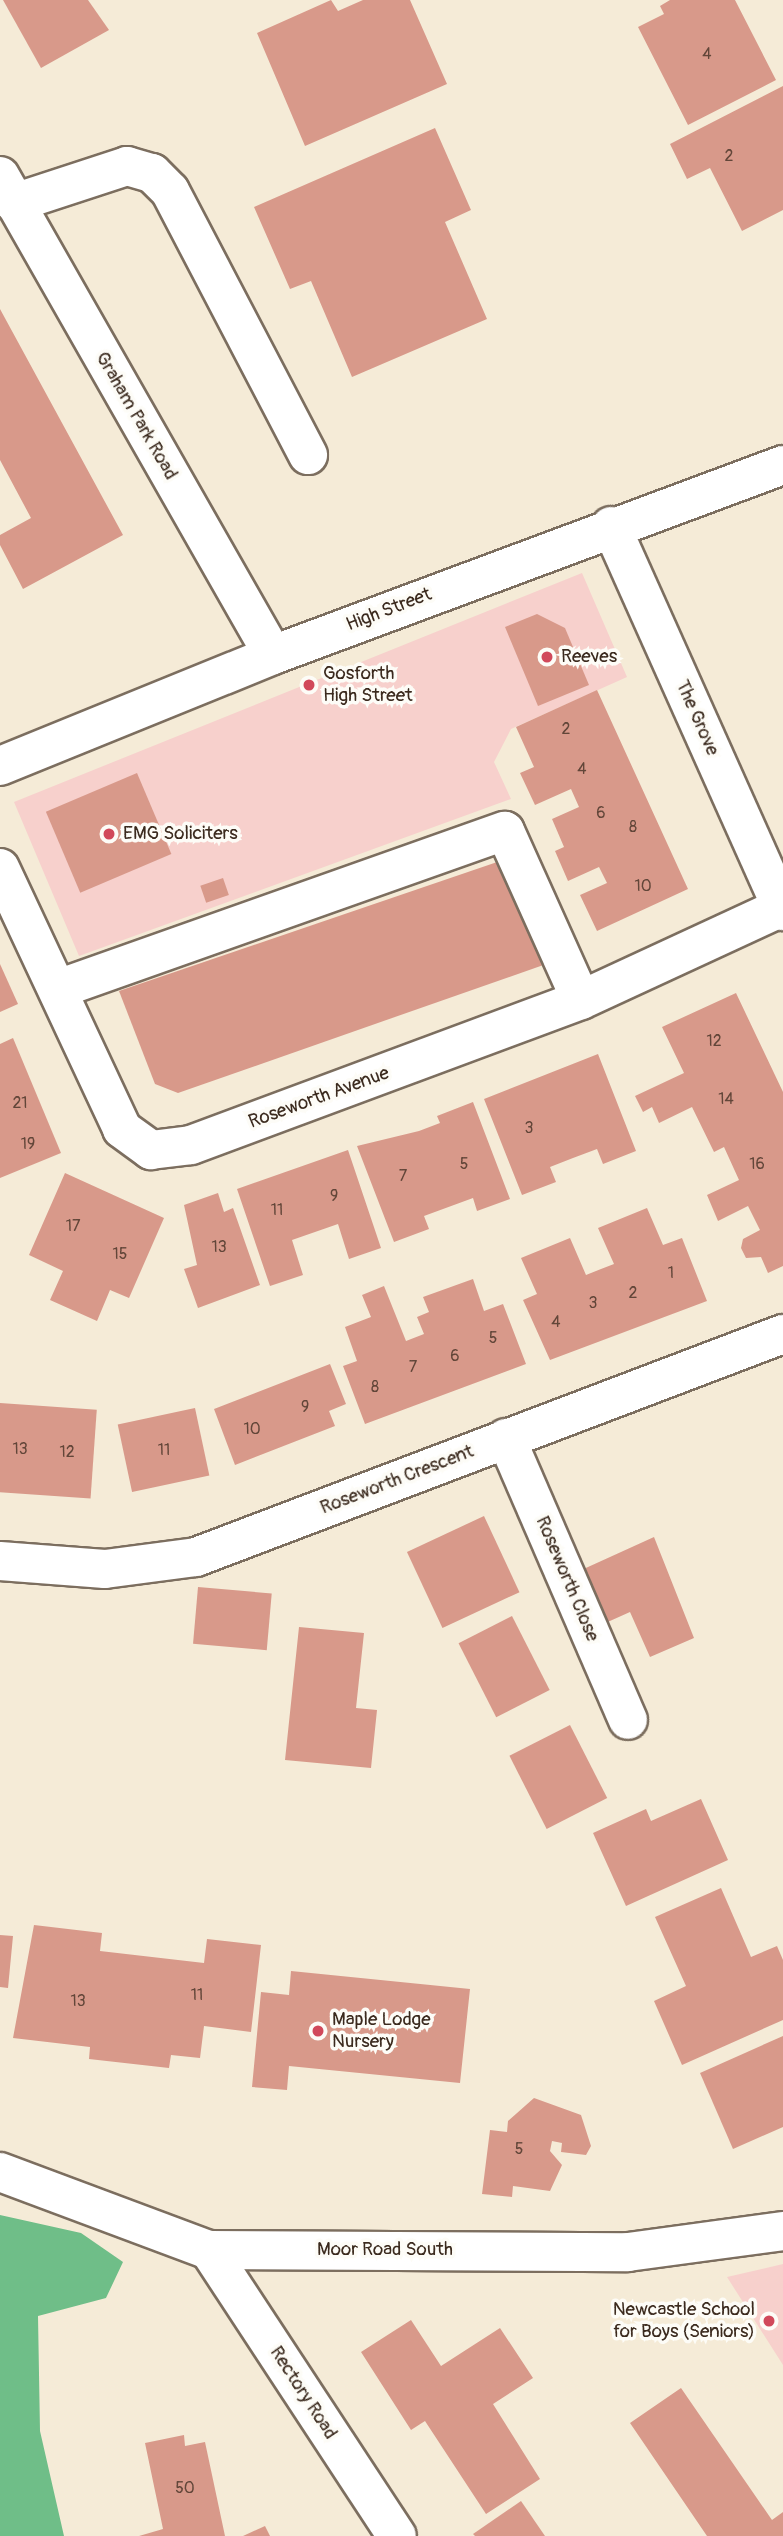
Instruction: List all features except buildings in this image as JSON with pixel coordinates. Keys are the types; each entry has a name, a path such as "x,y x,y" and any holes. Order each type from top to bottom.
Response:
{"street":[{"path":"7,190 127,166 152,173 170,191 308,455"},
{"name":"Graham Park Road","path":"7,190 273,655"},
{"name":"High Street","path":"2,760 611,526 783,465"},
{"name":"The Grove","path":"611,526 782,909"},
{"path":"58,989 505,831 581,1000"},
{"name":"Roseworth Avenue","path":"0,868 122,1129 151,1150 191,1145 581,1000 782,909"},
{"name":"Roseworth Crescent","path":"0,1561 105,1569 195,1557 783,1334"},
{"name":"Roseworth Close","path":"506,1438 628,1720"},
{"name":"Moor Road South","path":"0,2172 209,2250 628,2252 783,2231"},
{"name":"Rectory Road","path":"209,2250 397,2536"}],"shaded area":[{"path":"582,573 627,677 511,729 494,762 511,799 79,956 14,802"},
{"name":"Newcastle School for Boys (Seniors)","path":"783,2264 783,2365 727,2277"}],"green space":[{"path":"0,2215 81,2233 123,2262 106,2298 38,2316 40,2431 64,2536 0,2536"}],"place":[{"name":"Reeves","path":"547,657"},
{"name":"Gosforth High Street","path":"309,685"},
{"name":"EMG Soliciters","path":"109,834"},
{"name":"Maple Lodge Nursery","path":"318,2031"},
{"name":"Newcastle School for Boys (Seniors)","path":"769,2321"}]}
